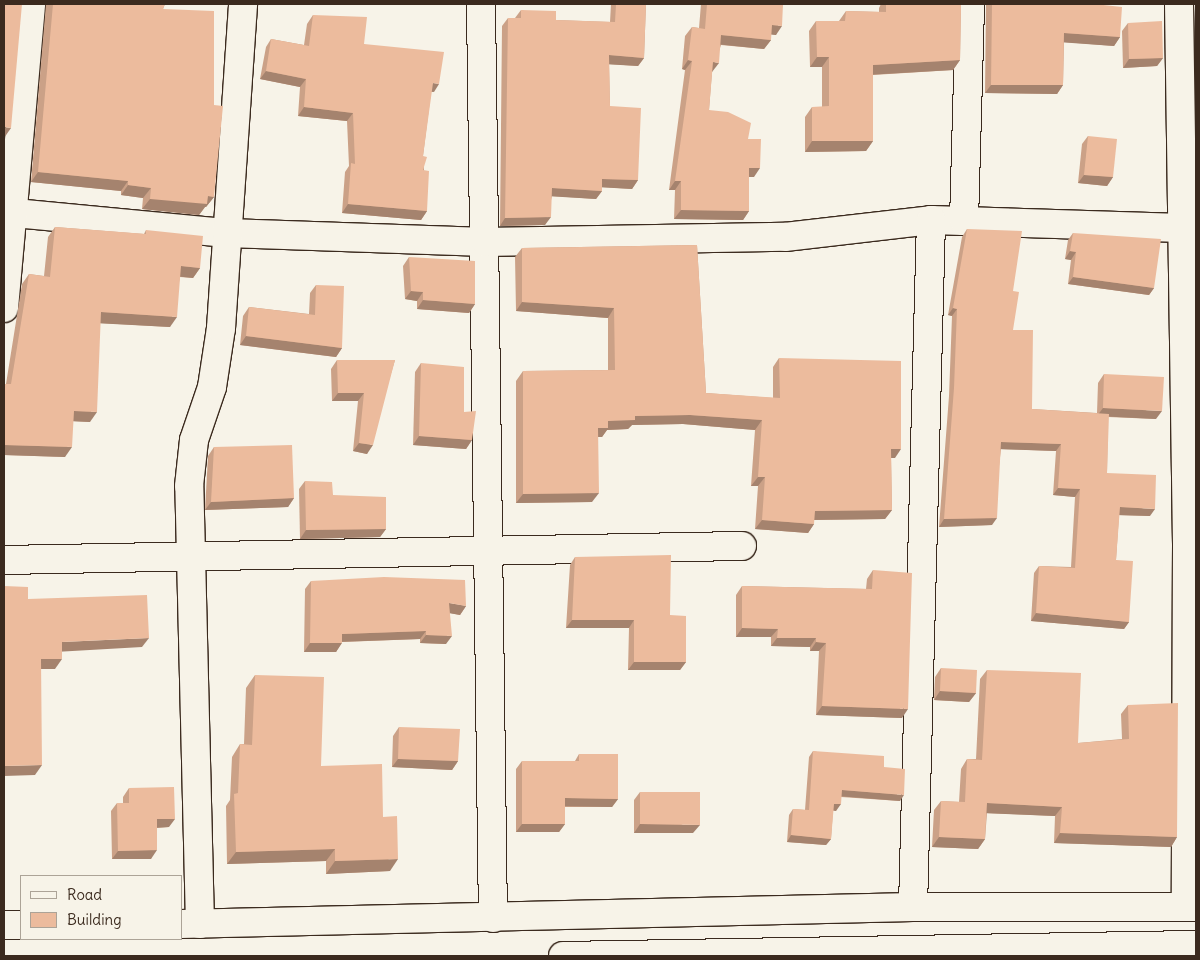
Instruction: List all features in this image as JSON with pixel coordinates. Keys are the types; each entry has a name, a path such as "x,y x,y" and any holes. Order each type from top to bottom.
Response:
{"main road":[{"path":"4,308 8,213 30,4"},
{"path":"243,4 227,233 213,378 194,440 189,556 191,924 913,907 1191,907 1191,414 1182,228 1189,95 1179,4"},
{"path":"481,4 486,242 493,918"},
{"path":"964,221 970,4"},
{"path":"8,213 227,233 486,242 785,237 931,220 1182,228"},
{"path":"913,907 931,220"},
{"path":"4,560 742,546"},
{"path":"4,924 20,924"},
{"path":"563,956 1196,945"}],"building":[{"path":"4,4 22,4 11,128 4,127"},
{"path":"53,4 165,4 163,9 214,11 214,105 223,106 214,197 208,196 207,204 150,199 151,188 128,185 128,181 38,172"},
{"path":"616,4 646,4 644,58 609,55 610,106 641,108 638,180 602,179 602,191 552,188 551,217 505,218 508,18 521,18 521,10 556,11 556,20 615,22"},
{"path":"707,4 783,4 782,26 772,25 771,40 721,35 719,63 713,62 709,110 728,112 751,123 748,139 761,139 760,168 749,168 749,211 681,210 681,181 675,181 692,61 688,60 692,27 705,29"},
{"path":"886,4 961,4 960,60 873,65 873,141 812,141 812,107 829,106 829,57 817,57 816,21 845,21 846,11 886,12"},
{"path":"992,4 1094,4 1122,7 1120,37 1064,33 1063,85 991,85"},
{"path":"313,15 367,17 364,44 444,52 439,84 433,83 423,156 427,157 423,170 429,171 427,211 348,204 351,163 355,164 353,113 304,107 306,79 266,71 271,39 309,46"},
{"path":"1162,21 1163,58 1129,59 1128,23"},
{"path":"1088,136 1117,139 1113,177 1084,175"},
{"path":"55,227 146,234 146,230 203,236 200,268 181,266 177,317 101,312 97,412 74,411 72,447 4,445 4,384 11,384 29,274 50,277"},
{"path":"967,229 1022,231 1013,291 1019,292 1013,330 1033,330 1032,409 1109,414 1107,473 1156,475 1155,509 1120,507 1116,560 1133,561 1129,622 1036,613 1039,566 1075,568 1080,489 1058,488 1061,444 1001,442 997,518 944,519 954,388 957,309 953,308"},
{"path":"1073,233 1161,239 1154,288 1073,277 1076,252 1070,251"},
{"path":"697,245 706,393 780,398 779,358 901,361 901,449 891,449 892,510 815,511 814,524 762,520 765,477 758,477 762,420 690,415 635,416 635,420 608,421 608,428 598,428 599,493 523,494 523,371 615,370 614,308 522,302 522,248"},
{"path":"409,257 475,261 475,304 423,300 423,292 411,291"},
{"path":"316,285 344,286 342,348 246,336 249,307 315,315"},
{"path":"337,360 395,360 373,445 359,443 364,393 338,393"},
{"path":"421,363 464,367 464,412 476,411 472,440 419,436"},
{"path":"1104,374 1164,377 1162,411 1103,408"},
{"path":"292,445 294,498 211,502 214,447"},
{"path":"305,481 332,482 333,495 386,497 386,529 306,530"},
{"path":"671,555 670,615 686,616 686,662 634,662 634,620 572,620 575,557"},
{"path":"873,570 912,573 908,709 822,706 826,643 816,642 816,638 777,638 778,629 742,628 742,586 872,589"},
{"path":"384,577 465,580 466,606 449,603 452,636 426,635 426,631 342,634 342,643 310,643 311,581"},
{"path":"4,586 28,587 28,599 147,595 149,638 62,642 62,659 41,659 42,765 4,766"},
{"path":"941,668 977,670 976,693 940,691"},
{"path":"987,670 1081,673 1078,743 1129,739 1128,705 1178,703 1177,837 1060,833 1062,807 987,803 985,839 939,837 941,801 965,802 967,759 982,760"},
{"path":"255,675 324,677 321,766 382,764 383,817 397,816 398,859 335,861 335,849 236,852 234,794 238,793 240,744 252,745"},
{"path":"399,727 460,729 458,761 398,759"},
{"path":"813,751 884,756 884,767 905,769 904,795 842,790 841,804 834,804 831,839 791,835 793,809 809,810"},
{"path":"579,754 618,754 618,799 565,798 565,824 522,824 522,761 579,761"},
{"path":"174,787 175,819 157,819 157,850 118,851 117,803 129,803 129,788"},
{"path":"640,792 700,792 700,825 640,824"}]}
